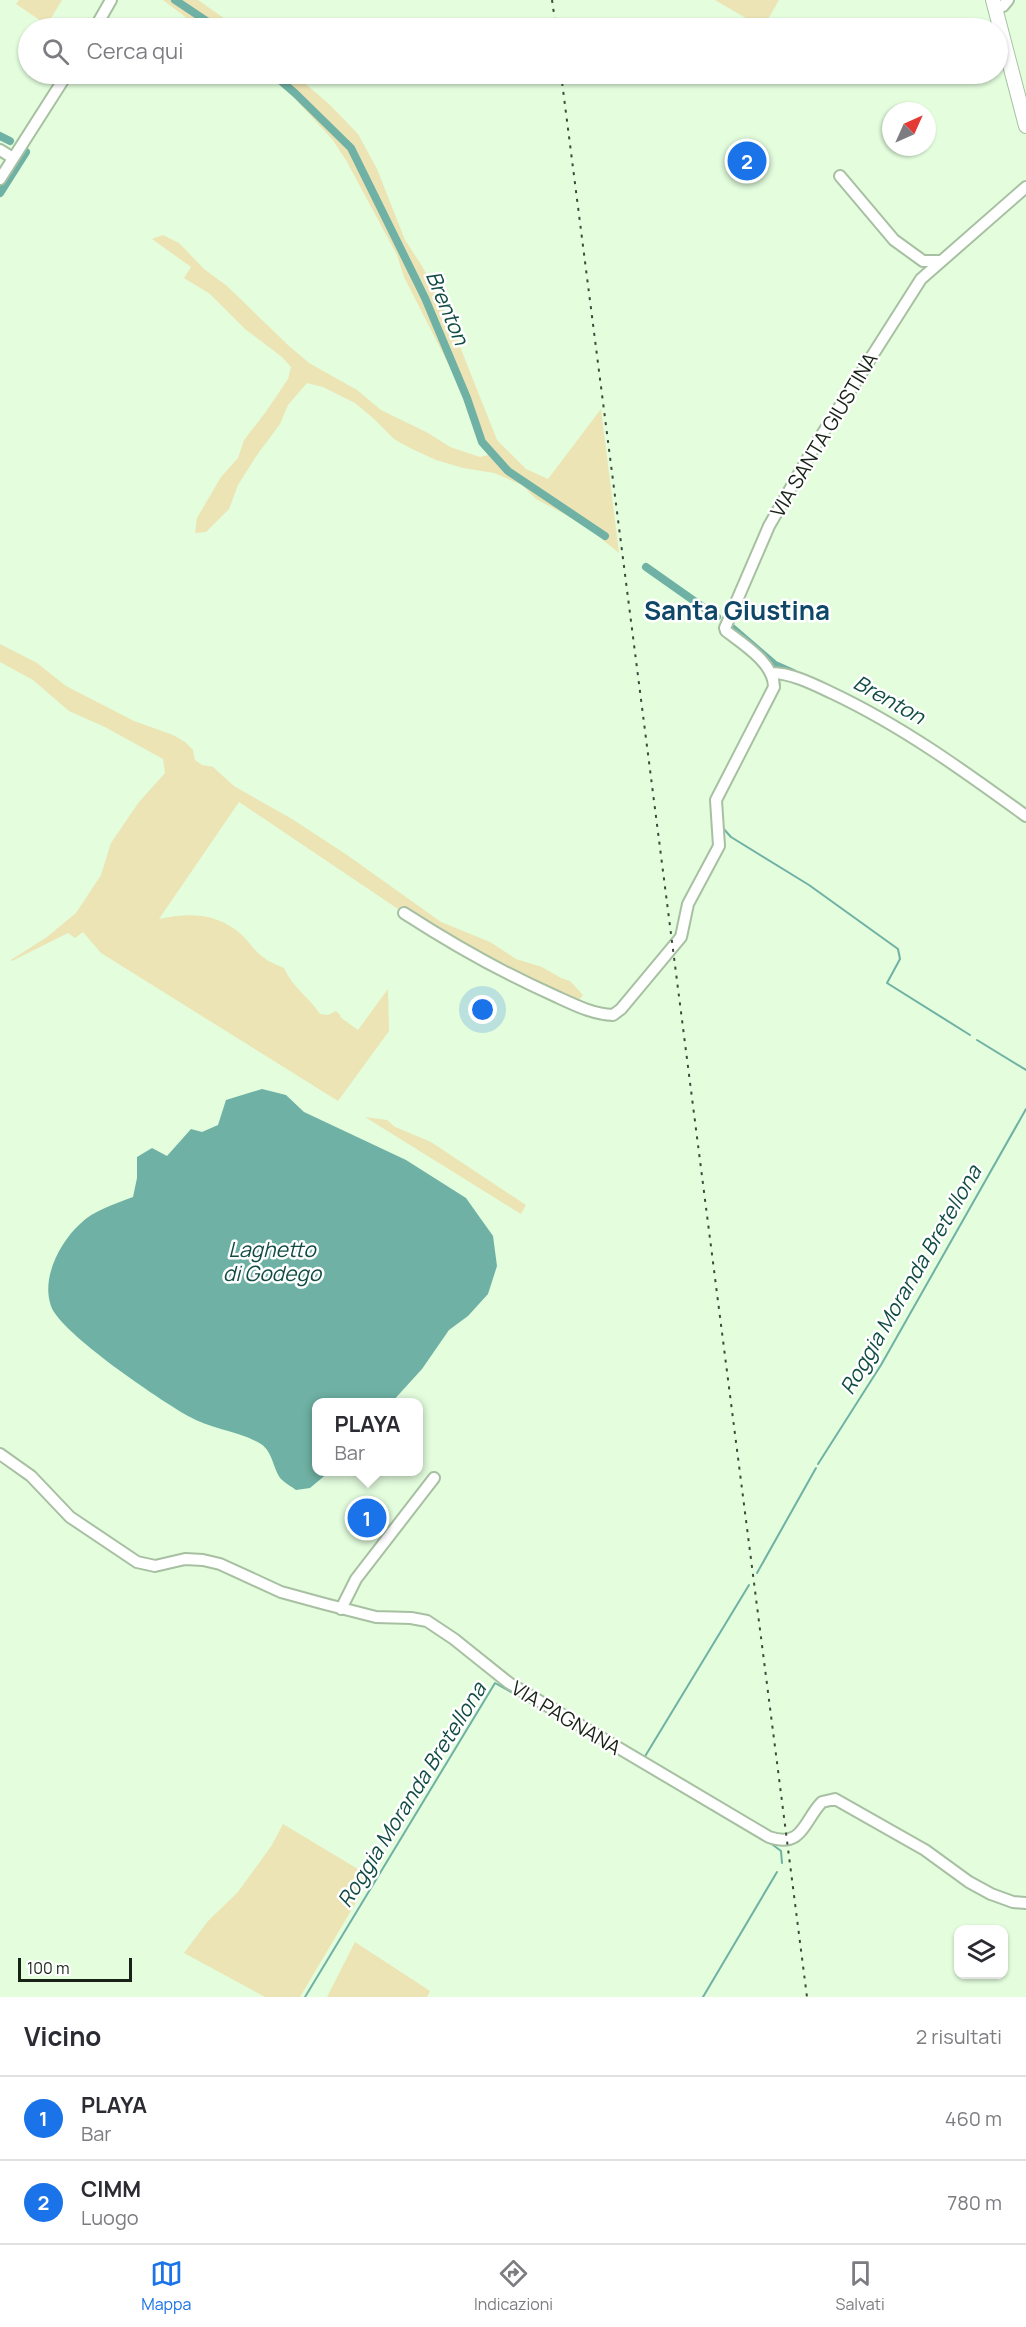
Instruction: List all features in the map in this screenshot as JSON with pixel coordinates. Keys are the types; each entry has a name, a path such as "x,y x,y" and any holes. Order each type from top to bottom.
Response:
{"main road":[{"path":"1008,57 1026,126"}],"street":[{"path":"101,18 111,0"},
{"path":"994,4 1004,6 1008,0"},
{"path":"0,179 61,84"},
{"path":"0,150 13,158"},
{"path":"840,176 894,240 923,261 941,261"},
{"name":"VIA SANTA GIUSTINA","path":"777,674 725,628 770,526 816,444 921,279 1026,187"},
{"path":"404,913 455,946 525,983 591,1011 613,1016 681,937 688,904 719,846 716,800 770,695 777,674 815,685 867,710 926,745 1026,816"},
{"name":"VIA PAGNANA","path":"0,1454 31,1476 70,1517 137,1563 155,1566 185,1559 207,1561 220,1564 281,1592 341,1609 376,1617 411,1617 427,1621 454,1639 509,1683 641,1763 777,1839 792,1839 798,1835 822,1802 835,1799 844,1802 925,1850 969,1882 991,1894 1026,1904"},
{"path":"341,1609 356,1579 434,1478"}],"shaded area":[{"path":"19,0 62,0 51,18 37,18 16,4"},
{"path":"163,0 198,0 224,18 187,18"},
{"path":"715,0 779,0 769,18 746,18"},
{"path":"281,84 306,84 358,134 377,169 405,240 422,266 451,324 497,440 526,469 548,479 601,409 619,553 583,524 536,499 522,485 494,473 463,468 436,460 410,448 394,439 355,403 323,387 307,383 288,405 280,424 238,485 229,509 206,532 195,533 197,518 221,477 238,458 244,440 288,379 291,367 282,357 245,329 210,294 184,278 191,267 152,239 163,235 179,243 204,269 227,286 309,363 357,390 381,410 428,433 450,447 480,457 488,455 480,442 455,377 404,277 397,255 346,160 332,139"},
{"path":"0,644 37,663 66,686 134,721 173,735 185,742 193,750 195,760 202,765 213,767 234,786 292,819 347,855 441,922 490,942 516,959 542,967 570,981 583,995 575,1005 517,976 483,953 475,950 461,950 408,909 404,913 239,802 159,919 182,915 204,916 234,928 260,955 284,968 291,981 320,1014 328,1015 336,1011 340,1017 358,1030 388,989 389,1031 338,1101 101,953 83,932 75,938 68,933 12,961 76,913 101,875 111,843 139,802 165,773 163,759 105,727 69,711 33,680 0,662"},
{"path":"365,1117 387,1120 395,1127 431,1142 526,1205 521,1214"},
{"path":"283,1824 371,1877 300,1997 265,1997 184,1953 208,1921 238,1892 272,1845"},
{"path":"355,1942 430,1991 427,1997 327,1997"}],"water":[{"name":"Laghetto di Godego","path":"262,1089 286,1095 304,1112 406,1160 466,1198 493,1236 497,1266 488,1294 468,1316 449,1330 422,1369 396,1398 312,1398 312,1476 324,1476 310,1488 296,1490 281,1479 268,1451 261,1444 188,1416 156,1396 112,1365 72,1332 58,1318 51,1306 48,1284 54,1261 66,1240 92,1215 133,1197 137,1178 137,1157 152,1148 167,1156 191,1129 202,1132 218,1125 226,1100"}],"waterway":[{"name":"Brenton","path":"175,0 202,18"},
{"name":"Brenton","path":"284,84 351,148 425,298 467,398 482,442 508,471 605,536"},
{"path":"0,136 10,141"},
{"path":"0,193 26,152"},
{"name":"Brenton","path":"646,567 717,617"},
{"name":"Brenton","path":"731,627 775,665 793,673"},
{"name":"Roggia Moranda Bretellona","path":"722,827 731,837 809,885 898,949 900,959 887,983 970,1035"},
{"name":"Roggia Moranda Bretellona","path":"977,1040 1026,1070"},
{"name":"Roggia Moranda Bretellona","path":"818,1464 881,1365 1026,1109"},
{"name":"Roggia Moranda Bretellona","path":"757,1573 816,1468"},
{"name":"Roggia Moranda Bretellona","path":"644,1758 749,1585"},
{"name":"Roggia Moranda Bretellona","path":"305,1997 495,1683 575,1728"},
{"name":"Roggia Moranda Bretellona","path":"674,1787 690,1796"},
{"name":"Roggia Moranda Bretellona","path":"769,1842 781,1851 782,1863"},
{"name":"Roggia Moranda Bretellona","path":"703,1997 777,1872"}],"railway":[{"path":"552,0 555,18"},
{"path":"562,84 807,1997"}],"place":[{"name":"CIMM","path":"747,161"},
{"name":"PLAYA","path":"367,1518"}],"district":[{"name":"Santa Giustina","path":"737,611"}]}
